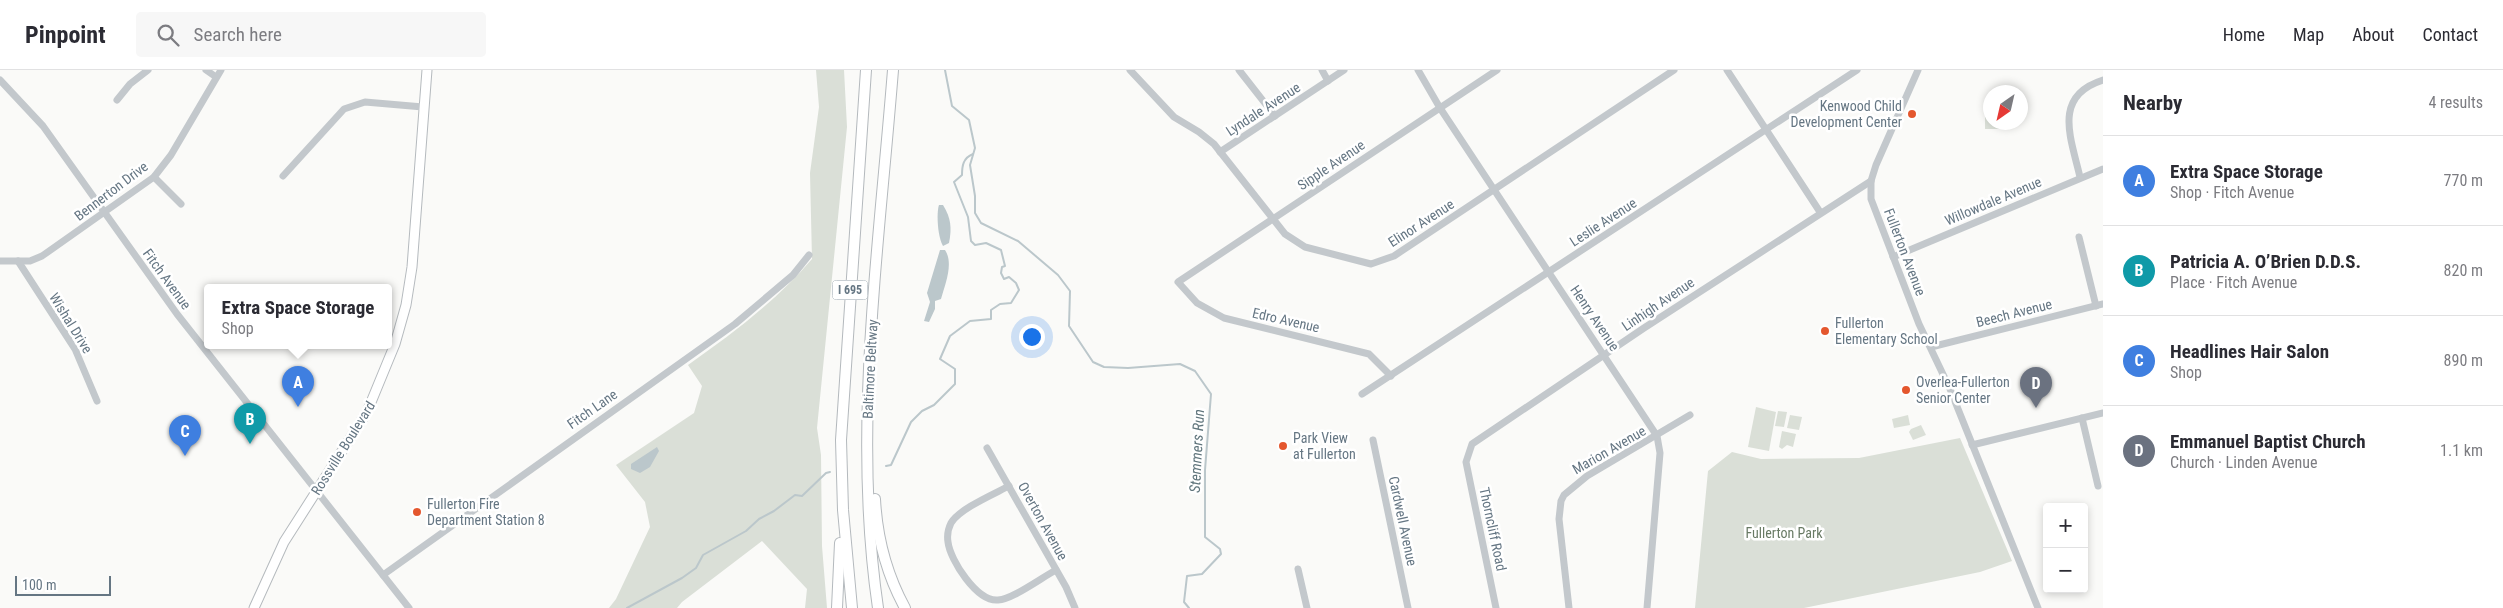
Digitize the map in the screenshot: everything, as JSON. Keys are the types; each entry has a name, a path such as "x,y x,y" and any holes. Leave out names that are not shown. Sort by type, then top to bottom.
{"highway":[{"name":"Baltimore Beltway","path":"852,608 843,510 843,393 866,70"},
{"name":"Baltimore Beltway","path":"878,608 871,551 867,473 868,396 893,70"},
{"path":"875,298 873,396 875,511 886,562 905,608"},
{"path":"837,608 843,510"}],"main road":[{"name":"Rossville Boulevard","path":"254,608 278,552 367,412 382,380 401,325 412,267 427,70"}],"street":[{"path":"117,100 130,84 148,70"},
{"path":"206,70 216,77"},
{"name":"Bennerton Drive","path":"0,261 18,261 42,256 154,177 171,155 221,70"},
{"name":"Elinor Avenue","path":"1130,70 1174,117 1205,136 1220,152 1285,234 1304,247 1371,264 1394,256 1674,70"},
{"path":"1238,70 1275,116"},
{"path":"1322,70 1328,81"},
{"name":"Lyndale Avenue","path":"1220,152 1344,70"},
{"name":"Henry Avenue","path":"1418,70 1440,108 1657,436 1660,453 1647,608"},
{"name":"Sipple Avenue","path":"1178,282 1497,70"},
{"path":"1727,70 1820,212"},
{"name":"Leslie Avenue","path":"1362,394 1857,70"},
{"name":"Fullerton Avenue","path":"1918,70 1871,181 1871,199 2038,608"},
{"name":"Fitch Avenue","path":"0,80 34,115 177,314 204,348"},
{"path":"2080,177 2070,127 2069,110 2080,90 2103,80"},
{"path":"283,176 344,109 365,102 423,107"},
{"name":"Willowdale Avenue","path":"1894,257 2080,177 2103,169"},
{"path":"154,177 181,204"},
{"name":"Linhigh Avenue","path":"1467,455 1477,439 1820,212 1871,181"},
{"path":"2079,237 2100,305"},
{"name":"Fitch Lane","path":"383,575 735,324 793,275 809,255"},
{"name":"Wishal Drive","path":"18,261 75,349 97,401"},
{"name":"Edro Avenue","path":"1178,282 1197,303 1224,318 1368,354 1391,376"},
{"name":"Beech Avenue","path":"1931,347 2100,305"},
{"name":"Fitch Avenue","path":"204,349 409,608"},
{"path":"1972,445 2103,413"},
{"name":"Marion Avenue","path":"1569,608 1559,519 1561,501 1571,488 1587,476 1690,415"},
{"path":"2082,418 2098,486"},
{"name":"Cardwell Avenue","path":"1373,440 1408,608"},
{"name":"Overton Avenue","path":"987,448 1066,587 1075,608"},
{"name":"Thorncliff Road","path":"1467,455 1466,462 1496,608"},
{"path":"1009,486 954,518 949,529 949,548 970,584 988,600 1006,598 1056,570"},
{"path":"1298,569 1307,608"}],"green space":[{"path":"816,70 844,70 847,127 817,428 821,455 822,546 827,608 805,608 807,589 762,541 682,602 677,608 609,608 616,599 650,527 645,502 616,465 694,413 702,386 688,365 769,303 812,259 810,173 819,107"},
{"path":"1756,407 1776,412 1769,451 1748,447"},
{"path":"1778,411 1787,412 1784,427 1775,426"},
{"path":"1790,415 1802,417 1799,430 1787,428"},
{"path":"1908,415 1910,425 1894,428 1892,419"},
{"path":"1921,425 1926,435 1913,440 1909,432 1911,429"},
{"path":"1782,431 1796,434 1793,447 1787,445 1782,449 1779,447"},
{"name":"Fullerton Park","path":"1960,438 2012,561 1980,572 1804,608 1695,608 1708,471 1732,452 1761,459 1859,458"}],"shaded area":[{"path":"939,205 943,205 950,223 949,243 943,246 938,226"},
{"path":"940,250 945,250 948,255 949,268 941,299 935,301 935,309 929,322 924,321 930,302 927,293"},
{"path":"657,447 659,451 650,467 640,473 631,469 631,464"}],"waterway":[{"name":"Stemmers Run","path":"945,70 952,106 969,120 975,148 970,165 975,196 975,213 981,223 1018,241 1058,275 1070,291 1069,326 1093,362 1104,367 1128,368 1180,364 1195,371 1211,394 1205,470 1205,537 1220,549 1221,554 1202,574 1187,576 1184,602 1189,608"},
{"path":"886,466 891,465 911,422 922,411 934,405 955,384 955,369 940,359 950,336 970,321 991,319 991,310 1000,304 1011,303 1019,290 1016,283 1009,277 1004,279 1001,273 1002,267 1005,266 1001,250 986,243 975,245 971,241 968,217 954,182 962,175 965,160 973,154"},
{"path":"627,608 682,578 696,568 703,555 746,531 759,519 774,511 795,495 802,496 826,473 830,472"}],"place":[{"name":"Kenwood Child Development Center","path":"1912,114"},
{"name":"Fullerton Elementary School","path":"1825,331"},
{"name":"Overlea-Fullerton Senior Center","path":"1906,390"},
{"name":"Extra Space Storage","path":"298,407"},
{"name":"Emmanuel Baptist Church","path":"2036,408"},
{"name":"Patricia A. O’Brien D.D.S.","path":"250,444"},
{"name":"Park View at Fullerton","path":"1283,446"},
{"name":"Headlines Hair Salon","path":"185,456"},
{"name":"Fullerton Fire Department Station 8","path":"417,512"}]}
